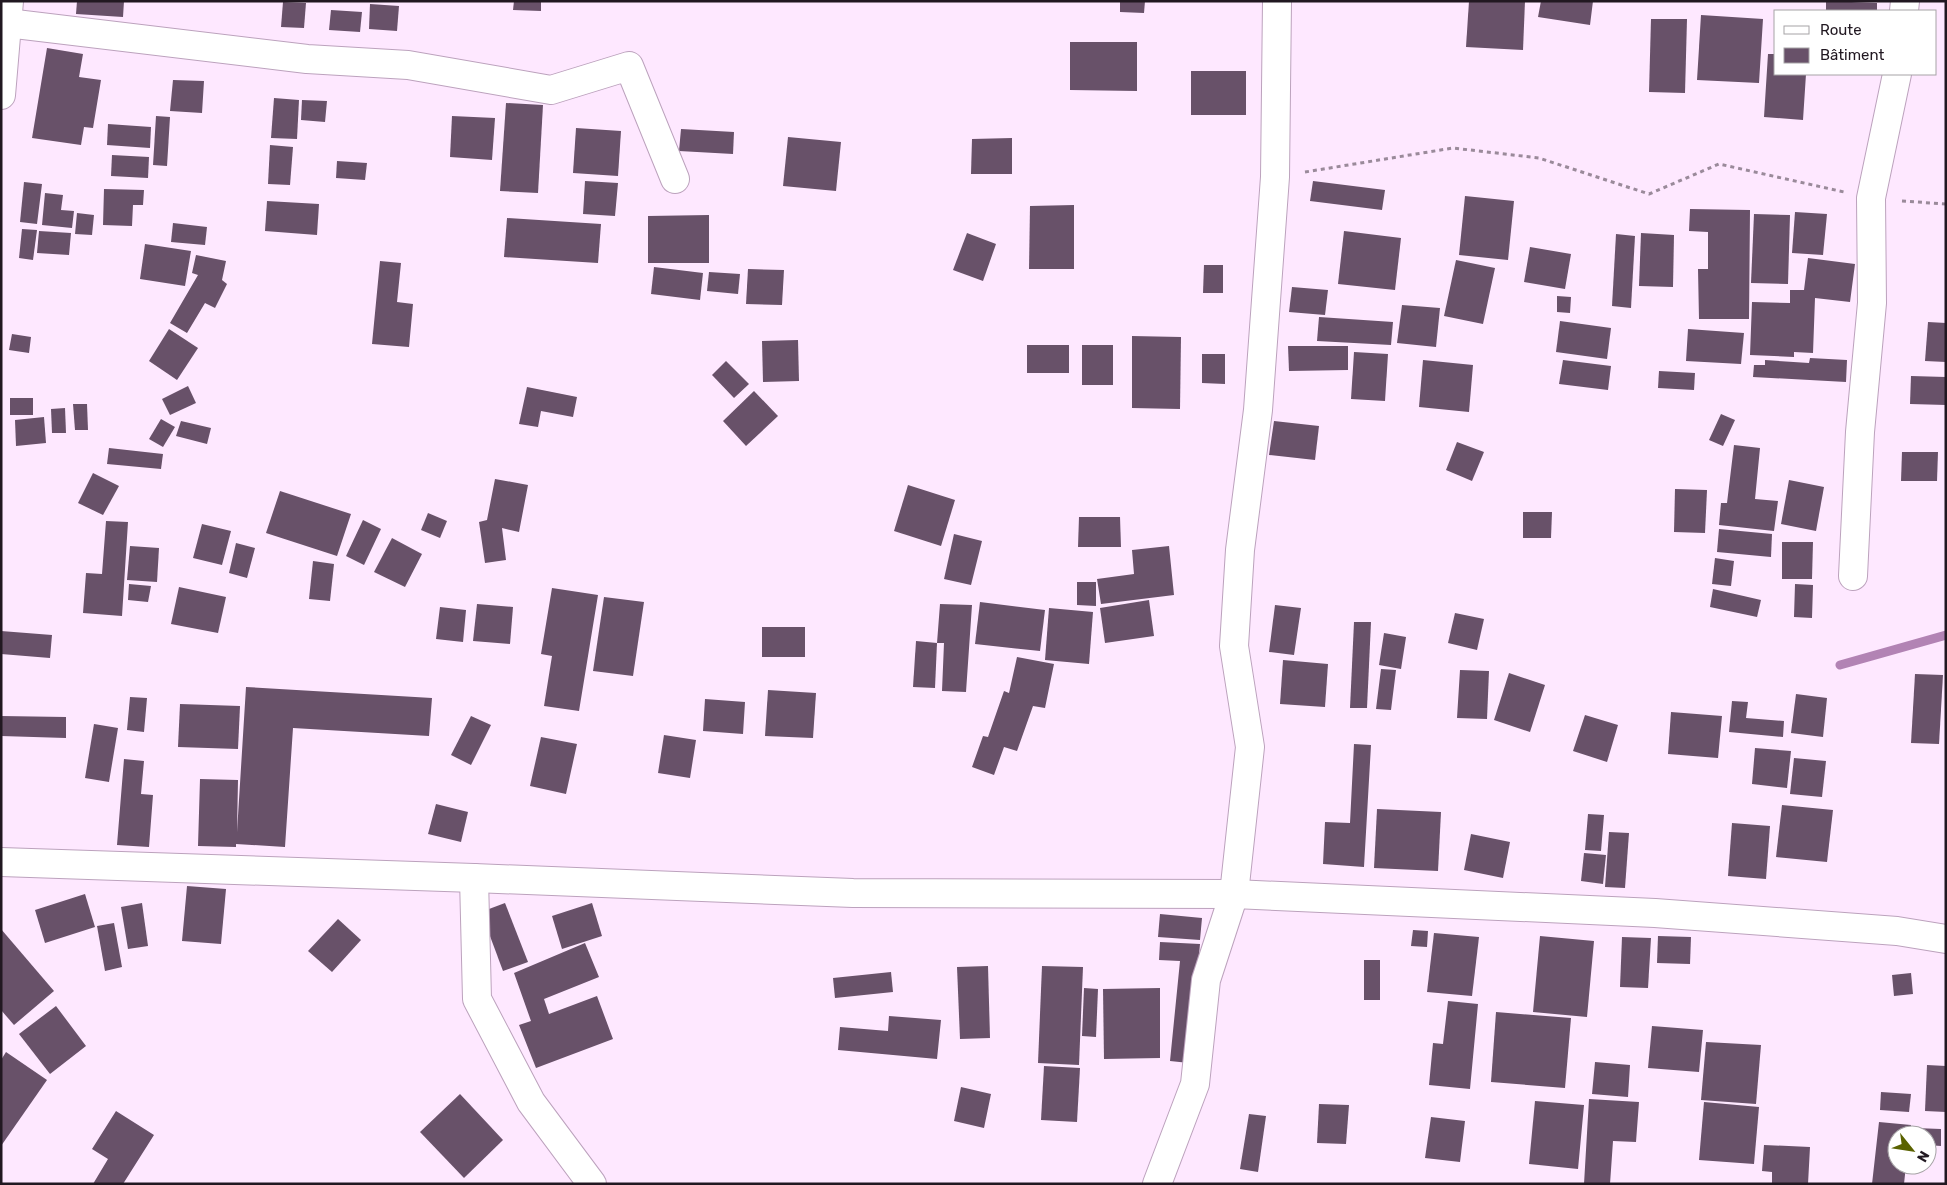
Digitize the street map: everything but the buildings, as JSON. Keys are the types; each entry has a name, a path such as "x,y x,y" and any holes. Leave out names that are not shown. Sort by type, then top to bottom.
{"street":[{"path":"1157,1184 1195,1084 1206,980 1234,894 1250,747 1234,646 1240,550 1258,410 1274,177 1277,1"},
{"path":"1,95 5,16 307,59 408,65 551,90 629,66 675,179"},
{"path":"1853,576 1860,432 1872,303 1871,198 1897,75"},
{"path":"1,862 474,878 853,894 1234,894 1655,913 1897,931 1946,939"},
{"path":"474,878 478,999 532,1102 592,1184"}],"path":[{"path":"1274,177 1453,148 1539,158 1648,194 1719,164 1871,198 1946,204"}],"waterway":[{"path":"1840,665 1946,635"}]}
